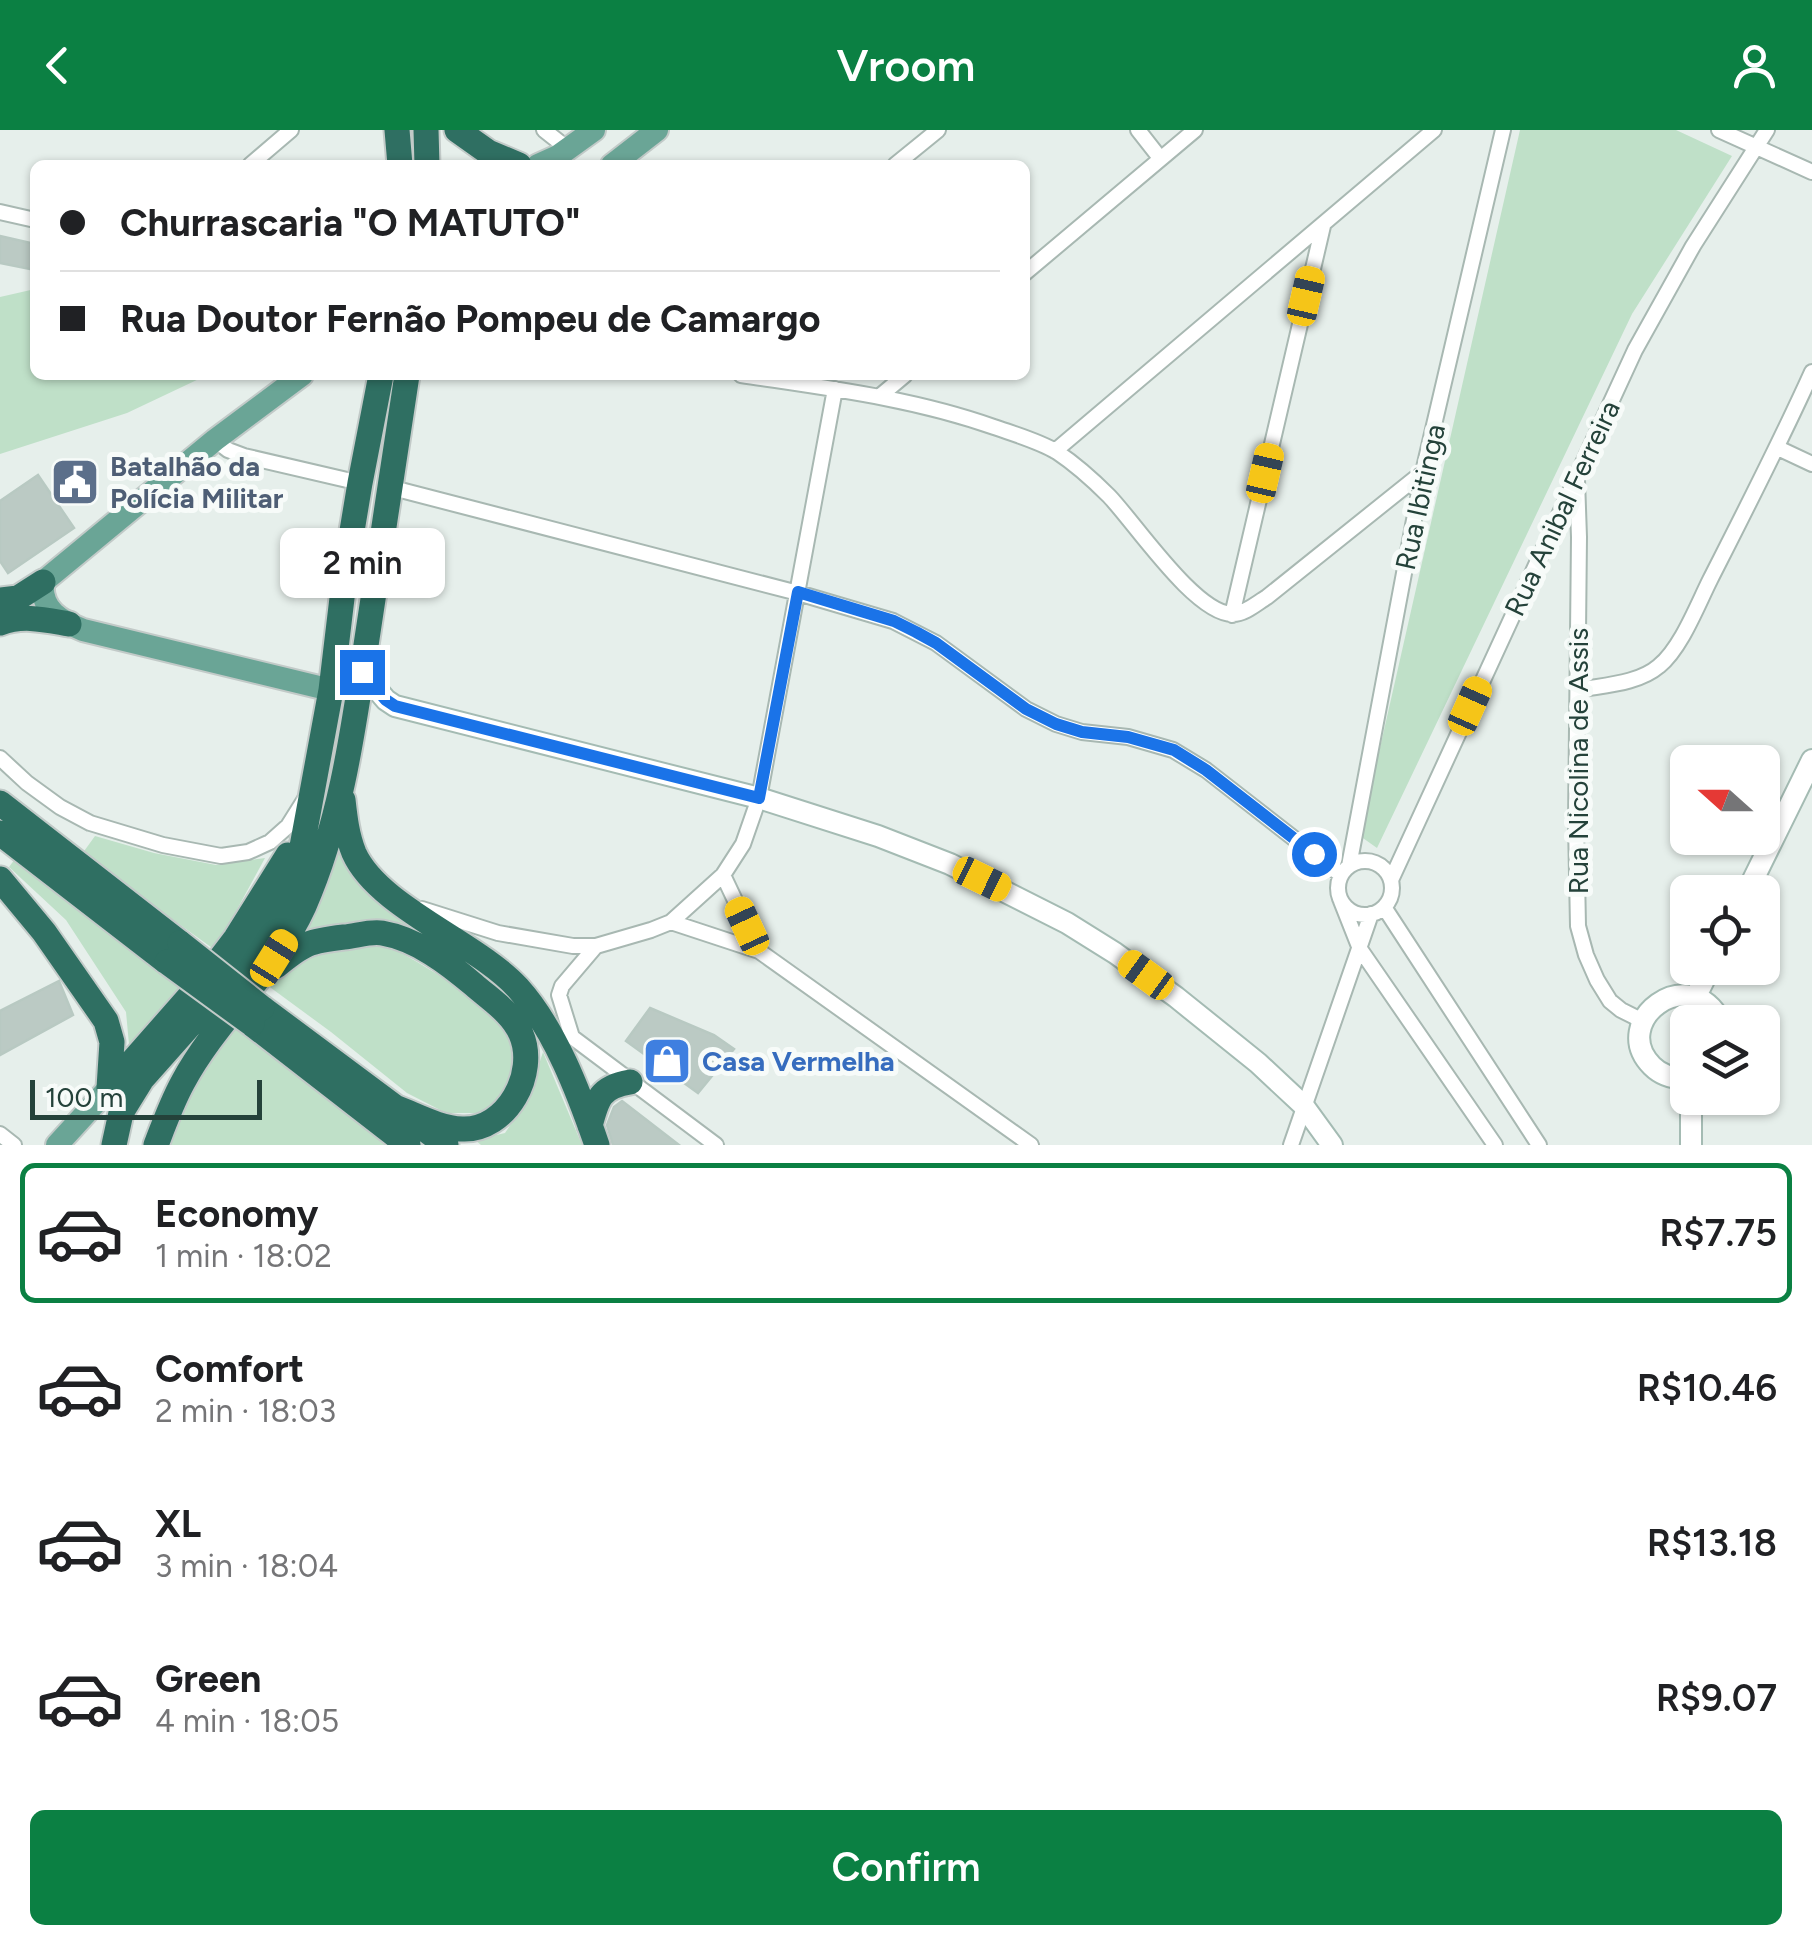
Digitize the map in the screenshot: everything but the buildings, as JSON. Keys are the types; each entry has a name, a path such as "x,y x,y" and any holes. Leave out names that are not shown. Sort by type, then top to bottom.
{"highway":[{"path":"397,130 400,160"},
{"path":"426,130 428,160"},
{"path":"457,130 507,160"},
{"path":"114,1145 121,1113 142,1079 245,963 266,931 301,852 380,380"},
{"path":"156,1145 183,1082 274,958 303,908 330,836 362,672 406,380"},
{"path":"0,600 18,598 43,582"},
{"path":"0,624 16,618 70,624"},
{"path":"342,784 346,825 354,853 366,872 401,904 495,966 517,987 539,1014 558,1050 593,1135"},
{"path":"0,785 56,834 69,857"},
{"path":"0,803 69,857 174,952"},
{"path":"110,1088 236,938 308,820"},
{"path":"0,833 174,952 257,1016 408,1145"},
{"path":"0,879 44,932 106,1021 112,1042 110,1088"},
{"path":"256,981 310,941 379,932 414,942 461,974 514,1022 525,1046 524,1076 500,1116 477,1128 464,1129 441,1125 397,1108"},
{"path":"257,1016 446,1145"},
{"path":"593,1135 596,1102 614,1084 630,1082"}],"main road":[{"path":"555,159 596,130 616,160"},
{"path":"620,160 657,130"},
{"path":"295,380 215,440 43,582 42,592 56,616 83,630 331,690"},
{"path":"56,1145 110,1088"}],"street":[{"path":"256,160 291,130"},
{"path":"544,130 555,159"},
{"path":"901,160 938,130"},
{"path":"1138,130 1160,158"},
{"path":"1030,269 1196,130"},
{"path":"1055,451 1434,130"},
{"name":"Rua Ibitinga","path":"1345,870 1423,472 1502,130"},
{"path":"1719,130 1812,172"},
{"path":"1756,148 1767,130"},
{"name":"Rua Anibal Ferreira","path":"1291,1145 1360,949 1378,911 1391,895 1391,880 1577,474 1663,297 1756,148"},
{"path":"0,212 30,219"},
{"path":"1232,615 1323,225"},
{"path":"1578,690 1644,676 1670,654 1778,448 1812,372"},
{"path":"772,380 880,396 972,419 1055,451 1108,495 1192,593 1232,615 1267,597 1423,472"},
{"path":"880,396 899,380"},
{"path":"401,904 498,933 552,944 596,946 672,922 723,875 743,844 759,798 835,390"},
{"path":"215,440 244,456 360,482"},
{"path":"1778,448 1812,464"},
{"name":"Rua Nicolina de Assis","path":"1577,474 1578,926 1586,955 1610,1001 1643,1021"},
{"path":"390,486 798,592 894,621 936,643 1026,709 1056,724 1174,750 1345,870"},
{"path":"1550,533 1580,537"},
{"path":"362,672 395,706 759,798 950,864 1068,923 1115,953 1214,1026 1303,1105 1332,1145"},
{"path":"0,758 27,783 90,824 162,845 221,856 248,852 270,842 288,826 313,785"},
{"path":"1755,875 1812,760"},
{"path":"1391,880 1374,862 1365,861 1345,870 1338,883 1341,901 1360,949 1495,1145"},
{"path":"723,875 760,951"},
{"path":"1341,901 1354,913 1378,911 1539,1145"},
{"path":"672,922 760,951 1031,1145"},
{"path":"596,946 562,986 559,996 572,1037 716,1145"},
{"path":"1695,998 1702,985"},
{"path":"1670,1077 1656,1070 1641,1048 1643,1021 1661,1000 1674,996 1688,995 1707,1005"},
{"path":"1691,1115 1692,1145"},
{"path":"0,1134 14,1145"}],"green space":[{"path":"1520,130 1676,130 1732,156 1632,314 1377,848 1360,836"},
{"path":"30,290 30,380 197,380 127,413 0,454 0,297"},
{"path":"95,836 216,865 265,858 215,950 82,854"},
{"path":"341,841 367,889 384,908 408,924 349,924 299,934"},
{"path":"15,859 180,988 130,1055 126,1012 66,920 9,867"},
{"path":"380,942 472,998 490,1012 511,1038 514,1057 508,1086 483,1113 446,1113 407,1093 267,985 314,948"},
{"path":"235,1027 387,1145 165,1145 187,1093"},
{"path":"543,1052 582,1145 481,1145 475,1140 505,1133 528,1098"}],"place":[{"name":"Batalhão da Polícia Militar","path":"75,482"},
{"name":"Casa Vermelha","path":"667,1061"}],"route":[{"path":"362,672 395,706 759,798 798,592 894,621 916,632 1026,709 1056,724 1082,732 1152,742 1174,750 1206,770 1314,854"}]}
